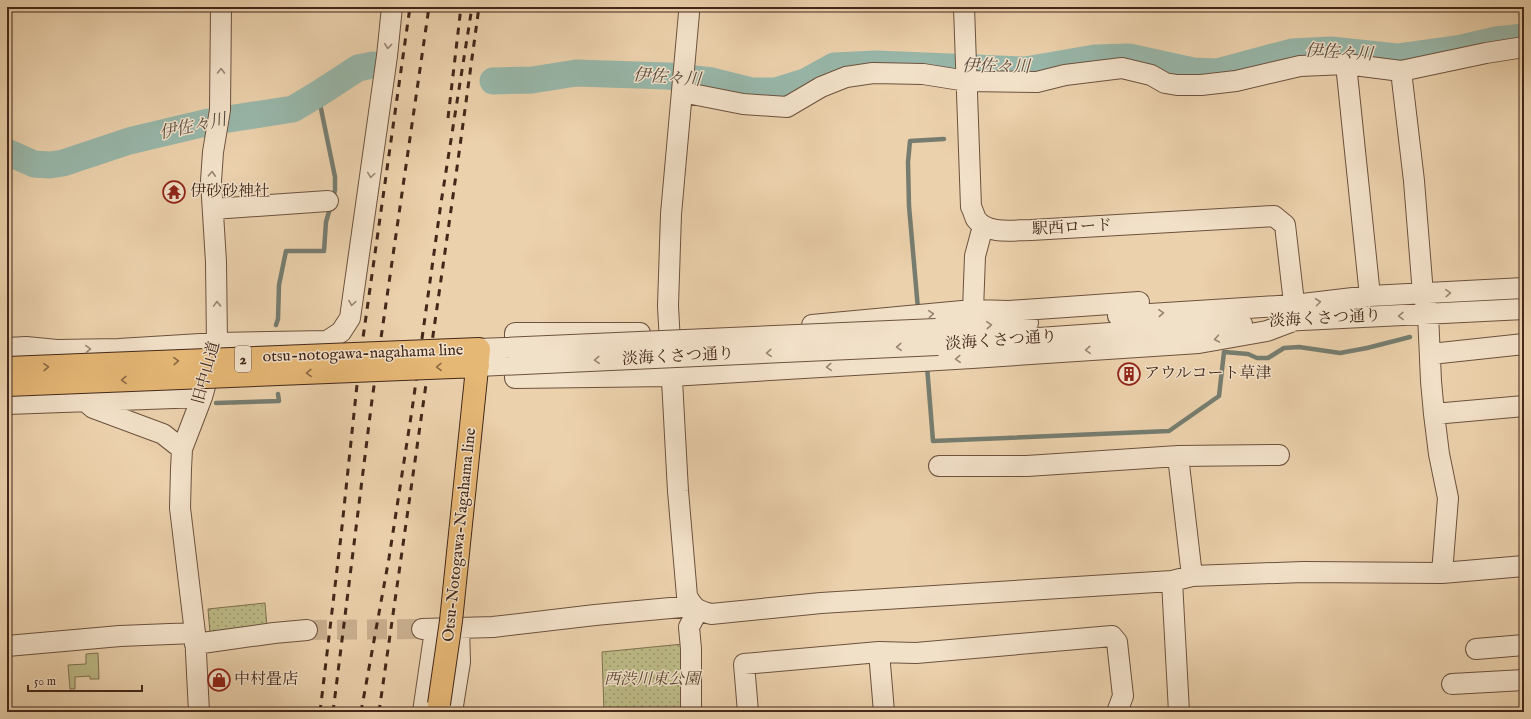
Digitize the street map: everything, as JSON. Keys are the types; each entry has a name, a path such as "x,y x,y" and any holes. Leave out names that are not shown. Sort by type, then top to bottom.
{"main road":[{"name":"otsu-notogawa-nagahama line","path":"7,368 479,357"},
{"name":"Otsu-Notogawa-Nagahama line","path":"7,385 479,357 451,621 438,709"}],"street":[{"name":"旧中山道","path":"195,712 195,638 180,508 182,449 202,396 217,343 214,209 211,181 213,152 220,110 221,7"},
{"path":"7,348 26,347 57,350 119,349 217,343 327,341 341,332 350,318 387,56 392,7"},
{"path":"689,7 671,214 668,284 670,376 679,510 687,596 695,608"},
{"path":"964,7 972,207 976,219 983,226 974,256 973,310"},
{"path":"683,83 743,104 787,107 827,84 846,77 873,73 923,74 1036,82 1065,75 1122,68 1151,75 1165,83 1177,85 1201,85 1236,81 1300,66 1346,64 1401,71 1486,53 1524,47"},
{"path":"1346,64 1370,296"},
{"path":"1401,71 1414,181 1423,294 1428,314 1434,414 1439,454 1448,498 1442,573"},
{"path":"214,209 328,201"},
{"name":"駅西ロード","path":"983,226 1003,230 1030,230 1274,216 1285,225 1295,312"},
{"name":"淡海くさつ通り","path":"1295,312 1370,296 1524,288"},
{"path":"1139,302 1009,311 973,310 826,324 669,333 515,333 515,378 670,376 1200,343 1267,331 1295,312"},
{"name":"淡海くさつ通り","path":"479,357 937,337 1153,313 1295,312 1428,314 1524,309"},
{"path":"1430,354 1524,344"},
{"path":"7,404 202,396"},
{"path":"85,401 93,408 163,434 182,449"},
{"path":"1434,414 1524,406"},
{"path":"939,466 1027,466 1178,456 1279,455"},
{"path":"1178,456 1192,576"},
{"path":"438,709 428,629 493,627 595,615 695,608 711,614 821,603 1172,581 1192,576 1303,572 1442,573 1524,566"},
{"path":"1172,581 1180,712"},
{"path":"691,712 691,649 689,627 695,608"},
{"path":"438,709 460,662 459,628"},
{"path":"7,646 120,636 195,638 307,630"},
{"path":"748,712 744,664 879,652 916,653 1112,636 1117,642 1123,696 1117,712"},
{"path":"1476,649 1524,645"},
{"path":"879,652 884,712"},
{"path":"1452,684 1524,680"}],"green space":[{"path":"265,603 267,627 210,633 208,609"},
{"name":"西渋川東公園","path":"683,644 683,712 604,712 602,652"},
{"path":"98,653 99,679 90,679 90,676 75,677 75,689 70,689 68,665 86,664 86,654"}],"waterway":[{"name":"伊佐々川","path":"493,81 532,80 576,73 668,76 712,81 752,91 776,91 805,82 834,66 876,64 1025,70 1095,58 1129,57 1193,71 1217,72 1292,52 1331,50 1397,57 1462,48 1496,40 1524,37"},
{"name":"伊佐々川","path":"7,152 34,164 50,165 63,163 129,141 209,122 293,109 358,68 373,65"},
{"path":"276,325 278,319 279,285 286,251 324,251 326,222 335,190 335,177 318,94"},
{"path":"918,309 909,206 908,162 910,141 944,139"},
{"path":"927,366 933,441 1169,431 1219,396 1224,352 1248,354 1257,358 1268,358 1284,348 1299,347 1340,353 1410,337"},
{"path":"216,403 279,401 278,394"}],"tunnel":[{"path":"307,630 422,629"}],"railway":[{"path":"320,712 359,366 410,7"},
{"path":"333,712 372,400 429,7"},
{"path":"448,118 461,7"},
{"path":"361,712 389,558 412,410 441,203 472,7"},
{"path":"379,712 479,7"}],"place":[{"name":"伊砂砂神社","path":"174,192"},
{"name":"アウルコート草津","path":"1129,374"},
{"name":"中村畳店","path":"219,680"}]}
